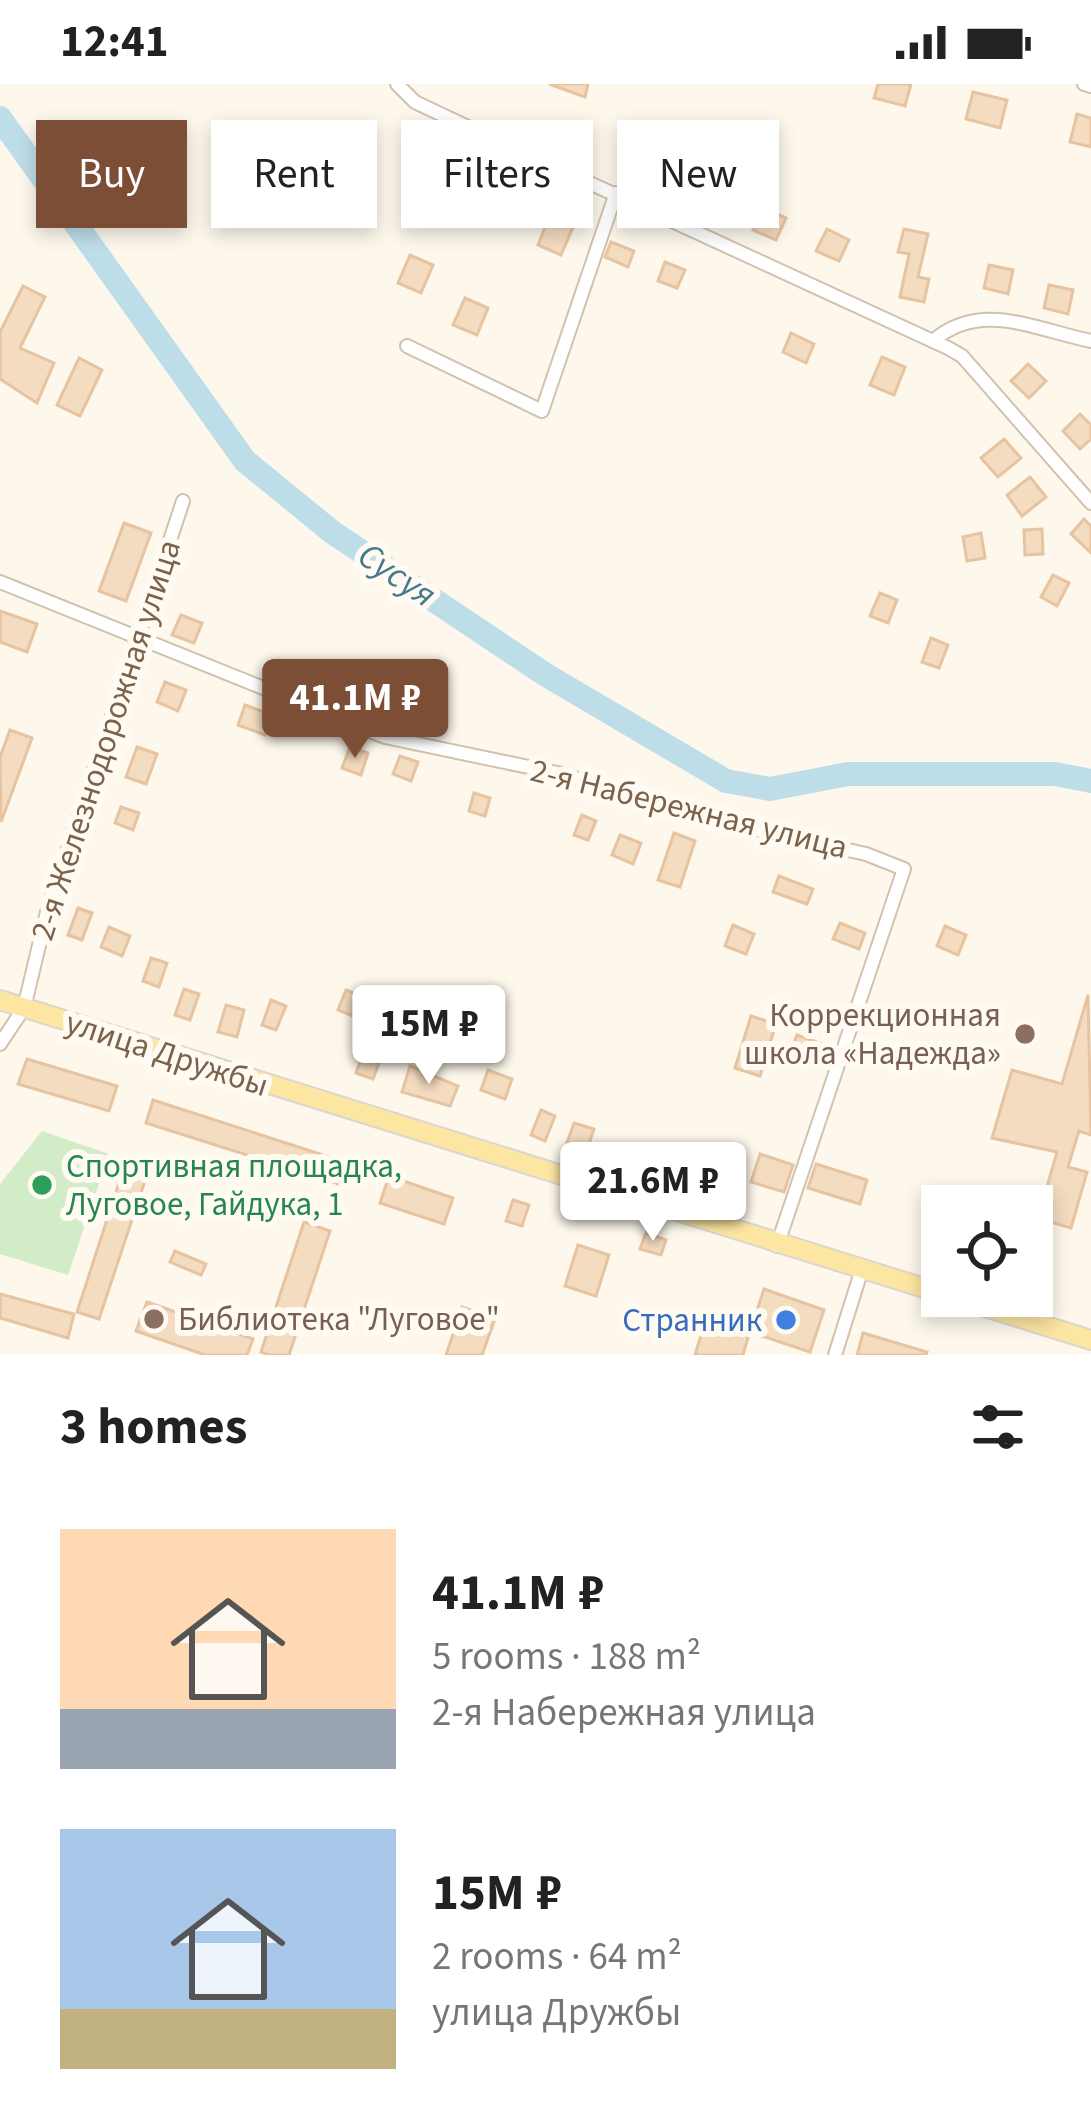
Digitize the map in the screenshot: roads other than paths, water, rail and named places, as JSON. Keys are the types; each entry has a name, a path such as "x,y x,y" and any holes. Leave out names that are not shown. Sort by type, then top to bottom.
{"main road":[{"name":"улица Дружбы","path":"0,1000 777,1246 1091,1340"}],"street":[{"path":"398,87 457,122 962,356 1091,503"},
{"path":"407,346 542,411 616,193"},
{"path":"933,341 954,323 974,317 1091,341"},
{"name":"2-я Железнодорожная улица","path":"0,1044 24,1008 47,911 183,501"},
{"name":"2-я Набережная улица","path":"0,582 385,737 562,774 695,816 866,854 904,869 777,1246"},
{"path":"836,1355 861,1272"}],"waterway":[{"name":"Сусуя","path":"0,118 245,461 332,532 546,675 726,781 770,789 848,774 1055,774 1091,781"}],"place":[{"name":"Коррекционная школа «Надежда»","path":"1025,1034"},
{"name":"Спортивная площадка, Луговое, Гайдука, 1","path":"42,1185"},
{"name":"Библиотека \"Луговое\"","path":"154,1319"},
{"name":"Странник","path":"786,1320"}]}
